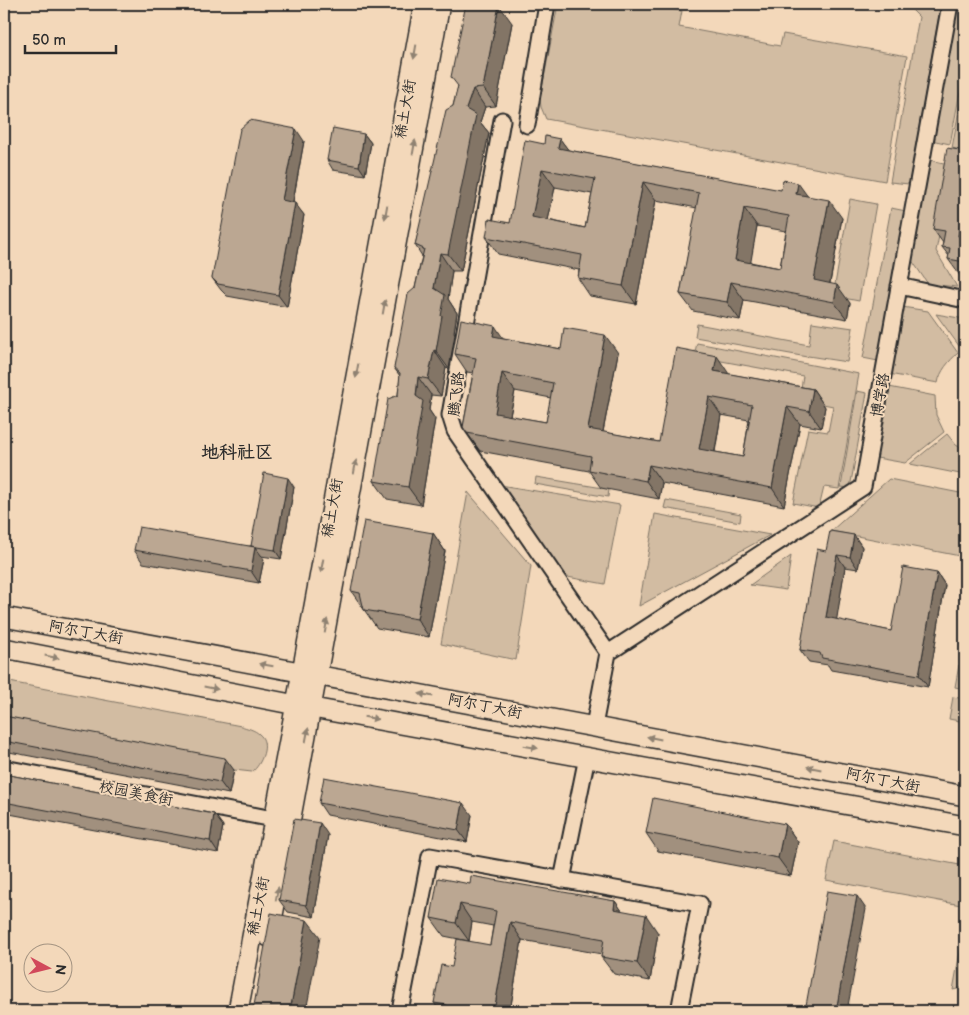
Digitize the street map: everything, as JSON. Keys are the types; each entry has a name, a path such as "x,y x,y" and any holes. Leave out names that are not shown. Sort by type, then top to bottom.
{"main road":[{"name":"稀土大街","path":"255,1011 304,706 424,4"},
{"name":"稀土大街","path":"310,673 440,4"},
{"name":"阿尔丁大街","path":"4,617 965,796"},
{"name":"阿尔丁大街","path":"4,648 304,706 965,826"},
{"name":"稀土大街","path":"238,1011 304,706"}],"street":[{"path":"527,125 547,4"},
{"name":"博学路","path":"608,653 863,487 950,4"},
{"name":"腾飞路","path":"502,120 450,415 455,431 608,653"},
{"path":"899,286 965,300"},
{"path":"594,726 608,653"},
{"path":"562,880 587,757"},
{"name":"校园美食街","path":"4,768 268,818"},
{"path":"400,1011 430,856 700,904 679,1011"}],"shaded area":[{"path":"558,4 640,4 682,11 679,27 780,46 783,34 907,56 885,181 546,119 540,99"},
{"path":"906,4 941,4 909,184 890,182 919,17"},
{"path":"956,4 965,4 965,66 950,144 931,140"},
{"path":"965,77 965,151 952,148"},
{"path":"930,160 953,165 936,251 957,287 928,284 911,259"},
{"path":"850,199 876,204 859,301 833,296"},
{"path":"891,208 906,211 878,361 863,358"},
{"path":"902,307 928,311 958,353 945,367 938,383 889,374"},
{"path":"936,314 965,319 965,348 962,350"},
{"path":"812,322 853,328 847,362 807,357 695,337 697,324 809,345"},
{"path":"697,343 859,374 839,489 824,487 819,508 793,503 808,429 828,432 833,406 799,399 803,376 694,356"},
{"path":"884,386 935,396 936,415 944,432 905,463 871,457"},
{"path":"857,391 867,393 850,488 841,487"},
{"path":"947,434 956,445 965,450 965,475 910,464"},
{"path":"536,477 609,489 608,497 535,484"},
{"path":"889,479 965,494 965,527 960,556 831,531"},
{"path":"500,485 620,505 605,584 562,576"},
{"path":"468,492 531,566 516,660 441,644"},
{"path":"666,500 741,514 740,522 664,508"},
{"path":"655,514 770,535 639,606"},
{"path":"791,556 786,590 750,585"},
{"path":"959,665 965,666 965,689 955,687"},
{"path":"4,681 241,726 255,731 263,738 263,754 259,764 252,772 4,727"},
{"path":"953,697 965,699 965,722 949,719"},
{"path":"834,841 965,866 965,882 961,905 826,880"},
{"path":"962,941 965,942 965,987 953,990"}],"building":[{"path":"466,4 499,5 483,88 473,89 466,109 476,115 448,254 440,253 434,288 445,295 436,351 434,350 428,379 418,377 416,396 423,401 408,487 374,481 388,399 398,395 400,373 394,368 408,294 415,288 424,249 415,245 446,110 453,106 458,86 451,77"},
{"path":"250,120 296,129 282,200 295,203 278,295 218,284 212,278 240,129"},
{"path":"333,128 364,134 359,166 327,160"},
{"path":"545,136 560,139 558,148 781,190 783,180 798,183 796,194 829,200 814,280 837,285 834,302 731,282 727,302 680,294 699,193 643,182 623,286 578,278 582,255 486,237 489,219 510,223 525,140 544,144","holes":["542,169 595,179 585,228 532,217","744,208 789,216 780,268 735,260"]},
{"path":"947,148 965,151 965,195 958,236 965,238 965,262 948,259 950,248 942,247 945,231 933,229"},
{"path":"461,319 495,326 493,336 561,349 564,328 605,335 588,429 659,442 676,348 717,356 714,371 813,389 809,411 787,407 772,488 649,465 646,481 589,470 591,456 467,433 463,427 476,358 455,354","holes":["502,373 553,383 546,422 495,413","709,397 752,405 743,457 699,449"]},
{"path":"264,473 288,478 275,550 251,546"},
{"path":"364,521 433,533 417,619 364,610 360,593 351,591"},
{"path":"139,527 255,547 251,571 134,550"},
{"path":"830,531 854,535 850,557 837,555 826,617 891,631 903,567 937,573 919,675 822,658 820,653 800,650 817,549 826,551"},
{"path":"4,716 225,758 220,782 4,741"},
{"path":"4,774 214,814 210,841 4,802"},
{"path":"324,777 463,803 458,830 319,803"},
{"path":"653,798 785,824 778,858 646,833"},
{"path":"294,819 320,823 306,905 279,900"},
{"path":"471,876 615,901 614,909 646,915 637,963 601,957 604,939 510,922 494,1011 446,1011 447,1005 434,1003 441,965 452,967 457,939 490,945 496,911 460,904 456,923 431,918 438,878 470,884"},
{"path":"827,891 857,896 836,1011 805,1011"},
{"path":"271,913 307,920 290,1011 253,1011"}],"district":[{"name":"地科社区","path":"237,452"}]}
